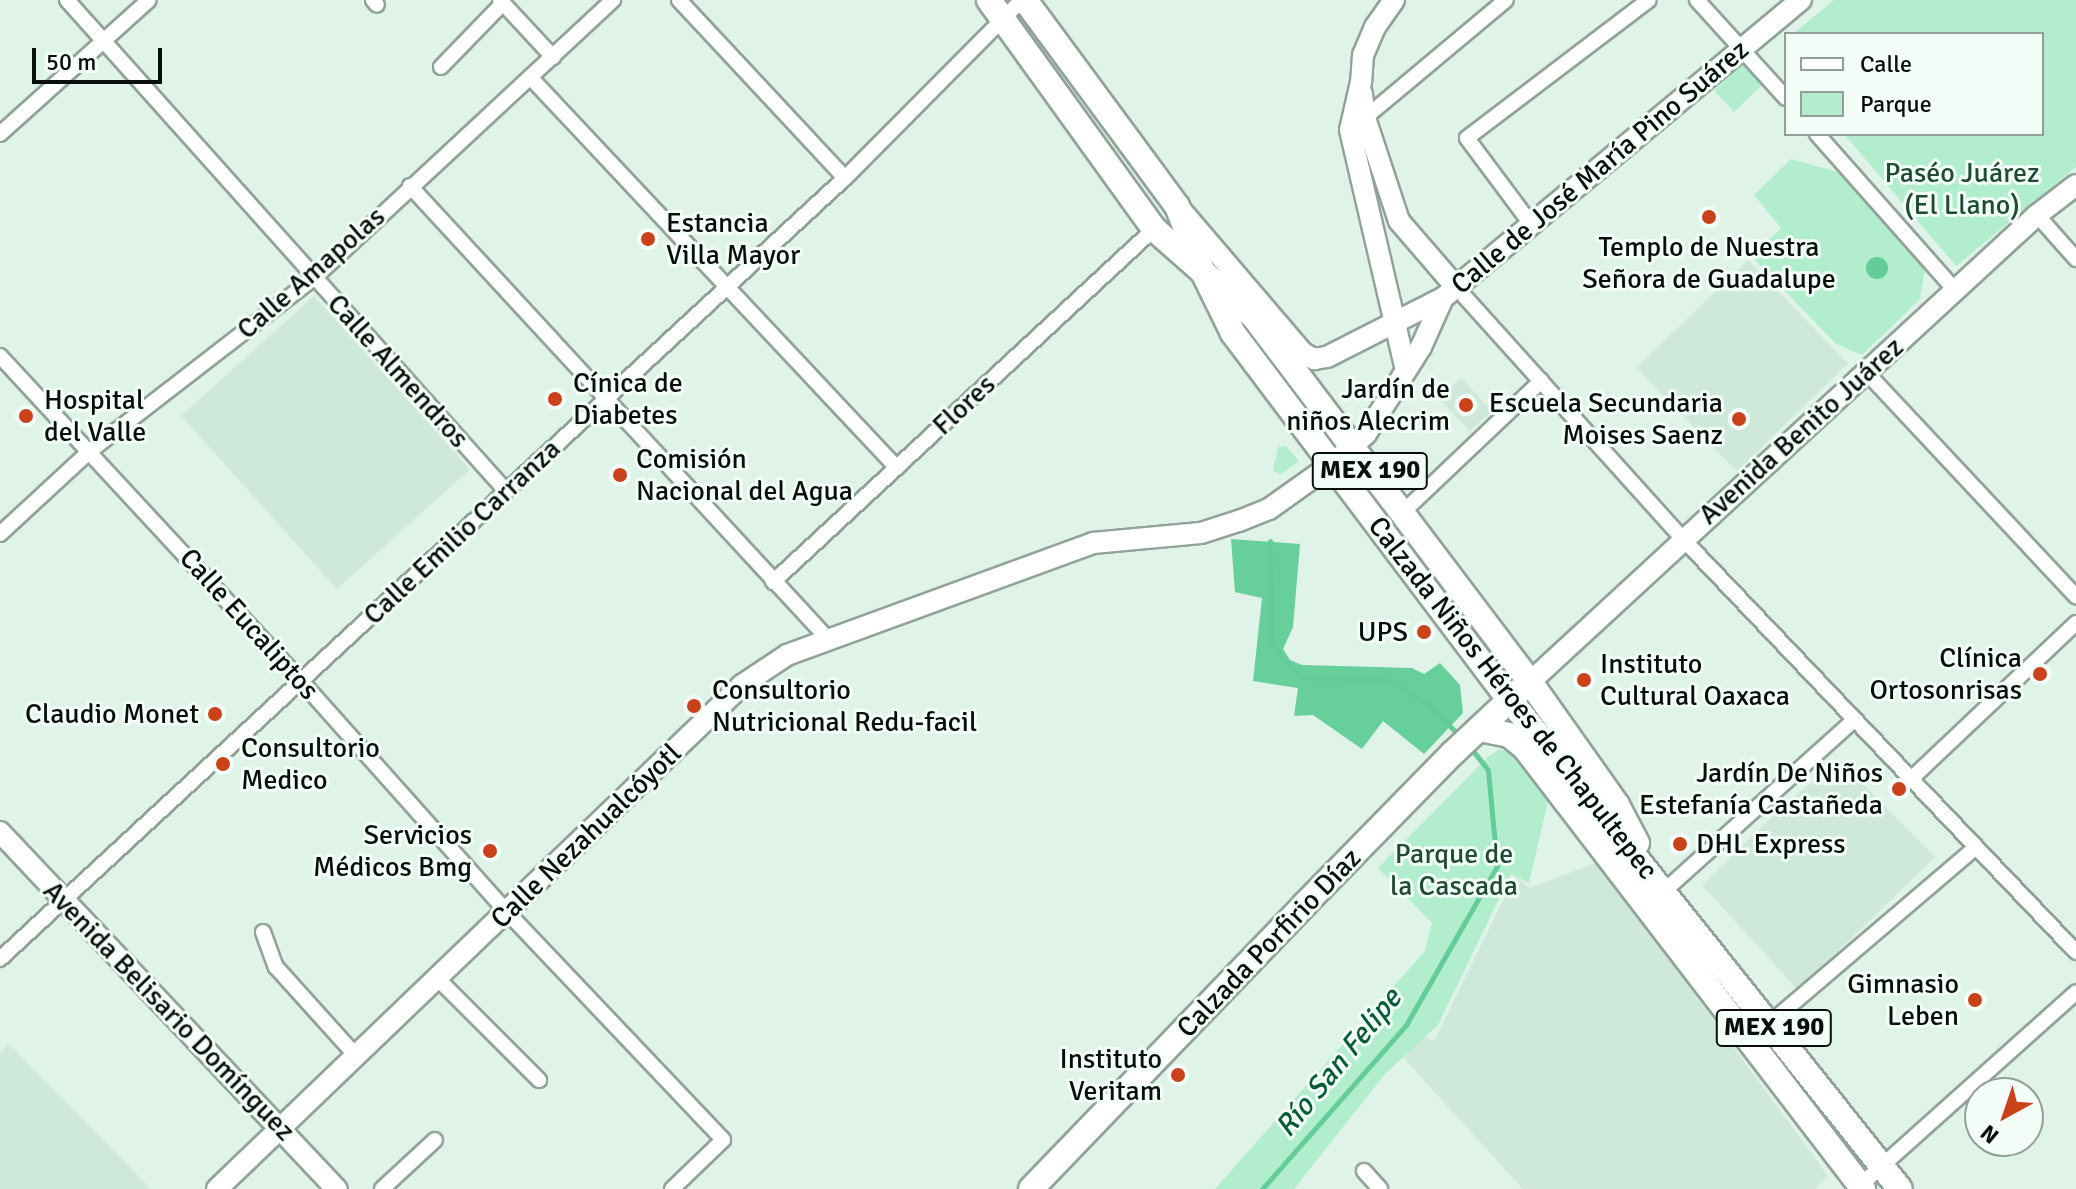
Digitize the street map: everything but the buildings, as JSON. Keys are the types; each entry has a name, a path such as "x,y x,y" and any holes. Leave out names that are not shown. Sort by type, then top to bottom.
{"main road":[{"name":"Calzada Niños Héroes de Chapultepec","path":"1024,0 1177,206 1201,268 1233,333 1510,700 1900,1189"},
{"path":"1394,0 1375,27 1363,55 1358,124 1406,371"},
{"name":"Calle de José María Pino Suárez","path":"1332,464 1366,434 1450,292 1801,0"},
{"name":"Calzada Niños Héroes de Chapultepec","path":"996,10 1154,229 1254,317 1530,682 1617,805 1663,892 1668,934"},
{"path":"1177,206 1216,247 1303,353 1314,359 1327,357 1450,292 1399,221 1358,124"},
{"name":"Avenida Benito Juárez","path":"1530,682 2037,215 2076,185"},
{"name":"Calle Nezahualcóyotl","path":"217,1189 742,685 787,655 1093,543 1201,533 1239,521 1269,509 1332,464"},
{"name":"Calzada Porfirio Díaz","path":"1031,1189 1453,753 1530,682"},
{"path":"1479,729 1509,735 1525,748 1668,934"},
{"name":"Avenida Belisario Domínguez","path":"0,832 337,1189"},
{"name":"MEX 190","path":"1668,934 1860,1188"}],"street":[{"name":"Calle Almendros","path":"67,0 506,491"},
{"path":"0,134 149,0"},
{"name":"Calle Amapolas","path":"0,534 90,451 315,277 613,0"},
{"path":"679,0 845,178"},
{"name":"Calle Emilio Carranza","path":"0,959 845,178 996,10 1024,0"},
{"path":"1358,124 1506,0"},
{"path":"1531,224 1467,138 1649,0"},
{"path":"1697,0 1784,96"},
{"path":"441,67 501,2 553,57"},
{"path":"530,77 897,468"},
{"path":"1819,136 1955,290"},
{"path":"410,186 829,640"},
{"path":"2037,215 2076,259"},
{"name":"Flores","path":"773,582 1154,229"},
{"path":"1450,292 1541,381 1683,539 2076,952"},
{"name":"Calle Eucaliptos","path":"0,356 301,681 507,912 723,1140 672,1189"},
{"path":"1867,373 2076,596"},
{"path":"1402,513 1541,381"},
{"path":"1911,779 2076,623"},
{"path":"1663,892 1854,720"},
{"path":"1770,1023 1976,847"},
{"path":"263,932 276,967 357,1057"},
{"path":"438,979 539,1080"},
{"path":"1860,1188 2076,992"},
{"path":"382,1189 435,1140"},
{"path":"1364,1171 1380,1189"}],"shaded area":[{"path":"1877,257 1885,260 1888,268 1885,276 1877,279 1869,276 1866,268 1869,260"},
{"name":"Escuela Secundaria Moises Saenz","path":"1748,260 1848,364 1737,471 1637,368"},
{"path":"314,296 470,469 337,589 181,416"},
{"name":"Jardín de niños Alecrim","path":"1461,378 1492,411 1470,431 1439,398"},
{"path":"1231,539 1300,544 1293,627 1283,649 1290,660 1302,665 1412,668 1424,674 1440,663 1460,685 1463,713 1424,754 1383,721 1362,749 1313,715 1294,716 1298,688 1253,681 1262,598 1235,592"},
{"path":"1839,760 1935,857 1798,990 1702,885 1782,807"},
{"path":"1598,862 1828,1176 1815,1189 1523,1189 1401,1055 1419,1035 1434,1041 1515,876 1530,888"},
{"path":"9,1044 148,1189 0,1189 0,1053"}],"green space":[{"name":"Paséo Juárez (El Llano)","path":"1834,0 2076,0 2076,167 1956,266 1846,136 2044,136 2044,32 1795,32"},
{"path":"1743,63 1763,84 1734,112 1714,91"},
{"path":"1791,159 1838,172 1925,269 1920,299 1862,355 1836,344 1752,257 1781,228 1754,195"},
{"path":"1286,446 1299,461 1280,475 1273,470 1278,447"},
{"name":"Parque de la Cascada","path":"1500,749 1515,757 1548,801 1529,883 1511,874 1438,1025 1385,1074 1294,1189 1215,1189 1425,951 1432,923 1378,868 1488,757"}],"waterway":[{"name":"Río San Felipe","path":"1270,541 1271,644 1301,678 1386,679 1424,701 1461,737"},
{"name":"Río San Felipe","path":"1262,1189 1406,1025 1497,866 1488,770 1470,747"}],"place":[{"name":"Templo de Nuestra Señora de Guadalupe","path":"1709,217"},
{"name":"Estancia Villa Mayor","path":"648,239"},
{"name":"Cínica de Diabetes","path":"555,399"},
{"name":"Jardín de niños Alecrim","path":"1466,405"},
{"name":"Hospital del Valle","path":"26,416"},
{"name":"Escuela Secundaria Moises Saenz","path":"1739,419"},
{"name":"Comisión Nacional del Agua","path":"620,475"},
{"name":"UPS","path":"1424,632"},
{"name":"Clínica Ortosonrisas","path":"2040,674"},
{"name":"Instituto Cultural Oaxaca","path":"1584,680"},
{"name":"Consultorio Nutricional Redu-facil","path":"694,706"},
{"name":"Claudio Monet","path":"215,714"},
{"name":"Consultorio Medico","path":"223,764"},
{"name":"Jardín De Niños Estefanía Castañeda","path":"1899,789"},
{"name":"DHL Express","path":"1680,844"},
{"name":"Servicios Médicos Bmg","path":"490,851"},
{"name":"Gimnasio Leben","path":"1975,1000"},
{"name":"Instituto Veritam","path":"1178,1075"}]}
